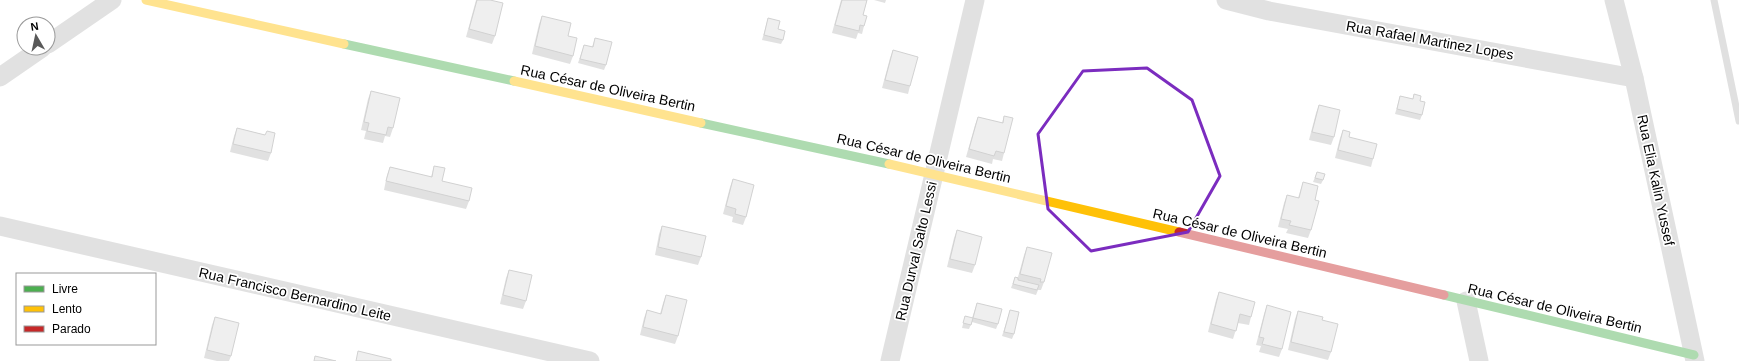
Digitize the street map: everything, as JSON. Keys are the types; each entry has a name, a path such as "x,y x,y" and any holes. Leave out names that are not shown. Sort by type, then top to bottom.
{"street":[{"path":"56,38 112,0"},
{"name":"Rua César de Oliveira Bertin","path":"146,0 934,174 1466,301 1694,358"},
{"name":"Rua Durval Salto Lessi","path":"890,361 975,0"},
{"name":"Rua Rafael Martinez Lopes","path":"1226,0 1269,11 1634,78"},
{"name":"Rua Elia Kalin Yussef","path":"1614,0 1634,78 1694,358"},
{"path":"0,76 30,56"},
{"name":"Rua Francisco Bernardino Leite","path":"0,226 590,361"},
{"path":"1466,301 1479,361"}],"highlighted area":[{"path":"1147,68 1192,100 1220,176 1188,232 1091,251 1048,209 1038,134 1083,71"}],"building":[{"path":"477,0 490,0 503,3 495,36 469,29"},
{"path":"842,0 867,0 863,15 867,16 864,26 860,25 859,31 835,25"},
{"path":"542,16 571,23 568,36 577,38 573,56 535,46"},
{"path":"768,18 780,21 778,29 785,31 783,40 764,35"},
{"path":"595,38 612,42 606,65 580,59 584,45 593,47"},
{"path":"893,50 918,57 910,86 885,80"},
{"path":"371,91 400,98 393,128 388,127 386,135 367,131 369,123 364,122"},
{"path":"1414,94 1421,96 1420,101 1425,102 1422,115 1397,109 1400,96 1413,99"},
{"path":"1319,105 1340,110 1334,137 1312,132"},
{"path":"1004,116 1013,118 1004,153 996,151 994,156 969,149 978,117 1003,123"},
{"path":"237,128 265,135 267,131 275,133 271,153 233,144"},
{"path":"1343,130 1350,132 1349,137 1377,144 1373,159 1338,150"},
{"path":"434,166 445,168 442,181 472,188 469,201 386,181 390,167 432,177"},
{"path":"1317,172 1325,174 1323,180 1315,178"},
{"path":"733,179 754,185 746,217 735,214 736,209 726,206"},
{"path":"1303,182 1318,186 1315,200 1319,201 1311,230 1289,225 1291,221 1281,219 1287,195 1299,198"},
{"path":"662,226 706,236 701,257 658,247"},
{"path":"957,230 982,237 975,265 950,259"},
{"path":"1027,247 1052,253 1044,282 1040,282 1041,279 1020,274"},
{"path":"509,270 532,275 526,301 503,295"},
{"path":"1015,277 1018,278 1018,280 1039,285 1037,290 1013,284"},
{"path":"1219,292 1255,302 1251,317 1240,314 1236,331 1211,324"},
{"path":"666,295 687,300 678,336 643,327 647,310 661,314"},
{"path":"977,303 1002,309 998,324 973,318"},
{"path":"1267,305 1291,312 1282,349 1262,344 1264,338 1259,337"},
{"path":"1010,310 1019,312 1014,334 1004,332"},
{"path":"1298,311 1323,317 1322,320 1338,324 1331,352 1291,342"},
{"path":"965,316 973,318 971,325 963,323"},
{"path":"215,317 239,323 231,356 207,350"},
{"path":"358,351 391,359 391,361 356,361"},
{"path":"315,356 336,361 314,361"}],"waterway":[{"path":"1714,0 1739,121"}],"traffic: fast":[{"path":"344,44 514,81"},
{"path":"701,123 889,164"},
{"path":"1444,295 1694,355"}],"traffic: slow":[{"path":"146,0 344,44"},
{"path":"514,81 701,123"},
{"path":"889,164 1179,232"}],"traffic: jam":[{"path":"1179,232 1444,295"}]}
